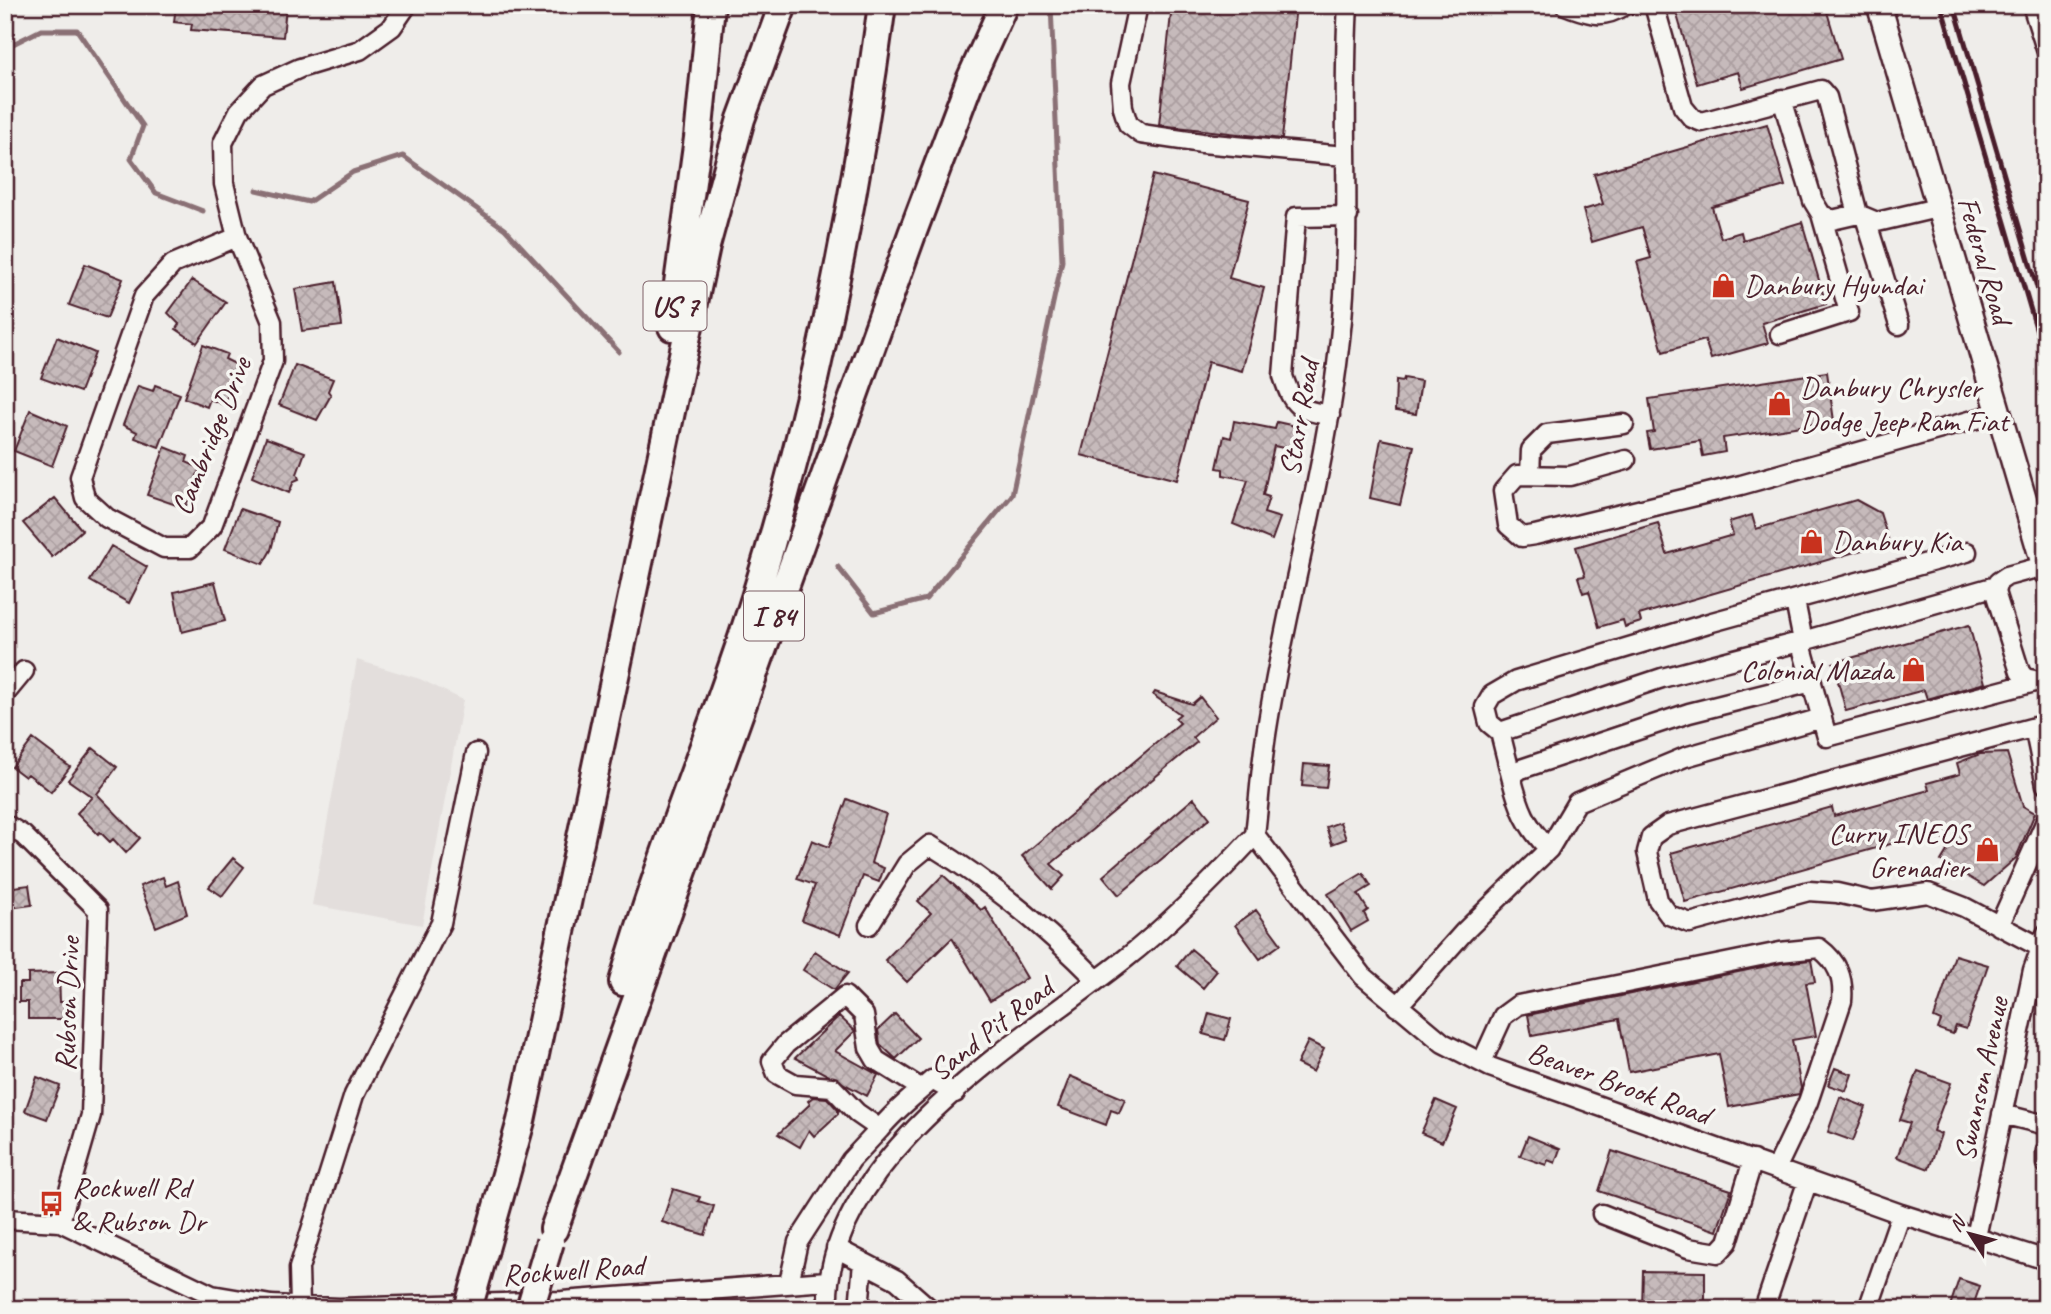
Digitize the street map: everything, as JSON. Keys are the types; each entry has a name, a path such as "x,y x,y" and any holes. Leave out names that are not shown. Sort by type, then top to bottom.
{"highway":[{"name":"US 7","path":"628,605 690,201 711,5"},
{"path":"468,1309 521,1121 628,605 716,203 741,119 783,5"},
{"path":"552,1236 629,963 734,662 790,479 834,293 882,5"},
{"name":"I 84","path":"530,1309 552,1236 912,234 961,101 1004,5"}],"main road":[{"name":"Federal Road","path":"1879,5 2045,569"}],"street":[{"name":"Cambridge Drive","path":"237,237 173,264 144,296 80,477 85,498 107,518 164,548 190,548 212,526 273,361 272,322 237,237 224,184 223,143 239,111 263,85 300,68 360,50 392,27 407,5"},
{"path":"1138,5 1121,83 1122,108 1128,124 1141,134 1202,143 1345,156"},
{"name":"Starr Road","path":"1255,835 1266,734 1330,415 1340,339 1348,216 1345,156 1348,5"},
{"path":"1566,5 1594,15 1610,15 1626,5"},
{"path":"1654,5 1683,107 1692,118 1703,122 1814,90 1821,90 1827,97 1862,217 1899,325"},
{"path":"2032,5 2046,49"},
{"path":"1780,334 1849,312 1821,214 1813,201 1782,99"},
{"path":"1821,214 1832,220 1862,217 1877,222 1937,208"},
{"path":"1330,415 1304,411 1291,400 1283,376 1296,218 1348,216"},
{"path":"1626,460 1570,476 1517,475 1503,491 1508,525 1522,537 1741,485 1998,413"},
{"path":"1530,475 1531,450 1547,434 1624,424"},
{"path":"1549,849 1530,830 1511,776 1500,732 1489,723 1485,707 1492,695 1516,681 1712,622 1967,552"},
{"path":"1500,732 1662,678 1996,586 2007,576 2045,569"},
{"path":"1996,586 1995,592 2020,672 2025,678 2040,681"},
{"path":"1795,601 1811,682 1828,737 2040,681"},
{"path":"5,694 24,671"},
{"path":"1511,776 1535,763 1655,723 1765,691 1811,682"},
{"path":"1397,1007 1464,932 1549,849 1577,803 1685,757 1822,718"},
{"path":"2043,941 1999,926 1928,894 1872,901 1809,891 1690,923 1669,915 1658,900 1647,852 1651,837 1668,825 2040,725 2046,785"},
{"path":"300,1306 299,1268 354,1095 441,923 476,753"},
{"path":"1999,926 2046,821"},
{"name":"Rubson Drive","path":"5,824 23,835 98,910 91,1115 60,1222"},
{"name":"Sand Pit Road","path":"828,1309 827,1281 836,1248 854,1209 900,1142 955,1093 1097,980 1220,873 1255,835"},
{"name":"Beaver Brook Road","path":"1255,835 1363,976 1443,1043 1482,1062 1901,1214 2046,1260"},
{"path":"869,925 907,864 930,845 973,871 1021,913 1054,936 1097,980"},
{"name":"Swanson Avenue","path":"1976,1237 2043,941"},
{"path":"1482,1062 1503,1016 1518,1005 1780,952 1819,948 1829,955 1841,975 1842,1001 1808,1102 1776,1169"},
{"path":"880,1129 857,1113 832,1087 795,1084 777,1074 772,1061 786,1044 845,996 864,1015 869,1048 876,1060 922,1089"},
{"path":"789,1283 798,1242 851,1160 891,1115 932,1080 955,1093"},
{"path":"2002,1114 2046,1125"},
{"path":"2046,1151 2046,1164"},
{"path":"1602,1214 1688,1248 1718,1253 1728,1242 1753,1160"},
{"path":"1764,1309 1808,1180"},
{"path":"1868,1309 1901,1214"},
{"name":"Rockwell Road","path":"5,1219 60,1222 212,1295 271,1305 415,1307 574,1300 827,1281"},
{"path":"836,1248 897,1280 930,1309"},
{"path":"859,1309 863,1262"}],"shaded area":[{"path":"357,660 420,679 463,700 422,925 312,905"}],"building":[{"path":"176,5 283,5 286,7 283,37 191,30 192,24 174,22"},
{"path":"1172,5 1296,5 1282,139 1159,125"},
{"path":"1712,5 1825,5 1841,59 1743,88 1738,72 1697,84 1677,15"},
{"path":"1767,124 1785,186 1712,207 1721,238 1741,232 1743,240 1802,222 1826,304 1762,323 1768,343 1711,359 1705,340 1663,352 1637,262 1651,258 1642,227 1592,242 1583,210 1603,204 1594,174"},
{"path":"1153,175 1249,200 1229,278 1264,288 1242,371 1208,362 1177,480 1081,455"},
{"path":"85,264 123,279 107,318 69,305"},
{"path":"192,280 226,302 197,343 176,329 179,324 168,313"},
{"path":"336,282 342,326 302,331 295,289"},
{"path":"57,337 95,353 80,392 41,378"},
{"path":"203,345 227,354 225,359 239,366 224,405 210,399 207,407 184,398"},
{"path":"295,365 333,379 328,391 331,395 317,420 279,405"},
{"path":"1827,372 1834,421 1723,438 1725,452 1703,456 1700,441 1650,449 1647,433 1654,432 1649,399"},
{"path":"1404,378 1421,381 1416,414 1395,411 1396,380 1403,381"},
{"path":"155,385 180,394 159,447 135,438 137,432 123,425 138,386 153,391"},
{"path":"30,410 67,426 52,466 14,451"},
{"path":"1234,421 1275,429 1277,422 1295,426 1293,432 1297,433 1293,450 1274,446 1263,495 1269,497 1264,513 1280,518 1272,540 1233,524 1248,480 1223,475 1223,469 1217,468 1224,436 1231,438"},
{"path":"266,438 305,452 297,474 299,479 294,481 289,493 252,477"},
{"path":"1381,439 1414,446 1400,505 1370,498"},
{"path":"165,447 188,456 186,462 200,468 185,508 147,495"},
{"path":"55,498 82,530 52,557 23,523"},
{"path":"1856,500 1880,513 1889,542 1639,615 1641,622 1625,627 1623,620 1599,627 1589,591 1583,593 1578,577 1585,576 1576,547 1658,523 1667,554 1733,535 1729,522 1752,515 1756,529"},
{"path":"240,509 278,522 271,550 263,564 225,549"},
{"path":"111,546 147,567 129,603 90,581"},
{"path":"215,582 225,621 182,632 174,592"},
{"path":"1969,625 1985,683 1927,699 1924,690 1846,711 1833,663"},
{"path":"1155,692 1192,704 1200,697 1216,717 1193,737 1197,742 1051,864 1064,876 1052,889 1022,856 1180,723 1175,718 1180,714 1153,695"},
{"path":"33,739 70,767 51,792 28,774 25,777 12,767"},
{"path":"93,748 117,767 97,794 140,838 126,853 113,839 110,842 100,832 98,834 77,813 92,797 68,780"},
{"path":"2007,753 2023,806 2035,813 2016,858 1984,886 1941,861 1947,851 1940,830 1685,902 1671,853 1832,807 1834,816 1929,790 1927,783 1960,774 1957,763 1980,754"},
{"path":"1304,764 1329,766 1326,788 1302,786"},
{"path":"1194,798 1210,818 1119,895 1103,876"},
{"path":"847,799 886,814 871,863 884,868 879,882 863,876 840,935 802,920 815,885 797,879 812,840 829,847"},
{"path":"1340,822 1346,839 1332,844 1326,827"},
{"path":"233,858 244,867 222,896 209,887"},
{"path":"1363,873 1371,886 1358,894 1368,910 1364,913 1368,921 1351,931 1328,894"},
{"path":"943,875 981,910 985,907 1027,978 990,1001 952,938 907,982 885,960 931,913 918,901"},
{"path":"163,877 166,886 178,881 187,914 156,927 140,886"},
{"path":"29,885 32,905 10,908 5,888"},
{"path":"1256,910 1281,944 1260,959 1235,925"},
{"path":"1191,949 1217,971 1203,988 1177,966"},
{"path":"815,951 848,973 834,990 803,970"},
{"path":"1955,955 1988,965 1966,1029 1956,1026 1953,1034 1938,1029 1941,1021 1934,1018"},
{"path":"1811,960 1815,982 1806,983 1816,1036 1792,1040 1801,1088 1799,1094 1729,1107 1719,1054 1629,1072 1619,1019 1532,1036 1528,1015 1782,963"},
{"path":"59,973 60,1002 64,1002 64,1019 28,1019 28,1002 19,1002 19,983 28,983 28,974"},
{"path":"1209,1013 1231,1019 1225,1040 1203,1034"},
{"path":"895,1014 918,1038 896,1059 880,1044 878,1030"},
{"path":"839,1016 855,1031 835,1051 878,1075 867,1096 795,1058"},
{"path":"1308,1041 1324,1049 1313,1072 1297,1064"},
{"path":"1835,1068 1852,1074 1846,1091 1828,1085"},
{"path":"1918,1071 1951,1083 1933,1131 1941,1134 1929,1169 1897,1157 1910,1123 1900,1120"},
{"path":"1070,1076 1125,1099 1119,1113 1111,1110 1106,1125 1058,1107"},
{"path":"37,1077 60,1086 47,1119 25,1111"},
{"path":"813,1097 827,1098 838,1110 838,1114 814,1136 809,1130 800,1147 778,1134 810,1104 808,1101"},
{"path":"1840,1097 1866,1107 1853,1141 1828,1132"},
{"path":"1436,1100 1457,1109 1442,1142 1421,1133"},
{"path":"1528,1136 1560,1149 1555,1163 1548,1160 1546,1165 1520,1156"},
{"path":"1612,1151 1731,1190 1717,1231 1599,1191"},
{"path":"673,1189 700,1197 698,1201 714,1206 705,1235 662,1222"},
{"path":"1643,1271 1705,1272 1705,1309 1642,1309"},
{"path":"1959,1279 1980,1286 1972,1309 1949,1309"}],"waterway":[{"path":"838,567 874,613 926,599 1012,495 1062,261 1051,5"},
{"path":"5,48 41,30 77,30 143,126 131,159 156,193 203,211"},
{"path":"256,190 309,202 353,172 403,156 505,229 619,352"}],"railway":[{"path":"1941,5 2046,362"},
{"path":"1954,5 2046,318"}],"place":[{"name":"Danbury Hyundai","path":"1724,285"},
{"name":"Danbury Chrysler Dodge Jeep Ram Fiat","path":"1780,404"},
{"name":"Danbury Kia","path":"1812,541"},
{"name":"Colonial Mazda","path":"1913,670"},
{"name":"Curry INEOS Grenadier","path":"1988,850"},
{"name":"Rockwell Rd & Rubson Dr","path":"52,1204"}]}
